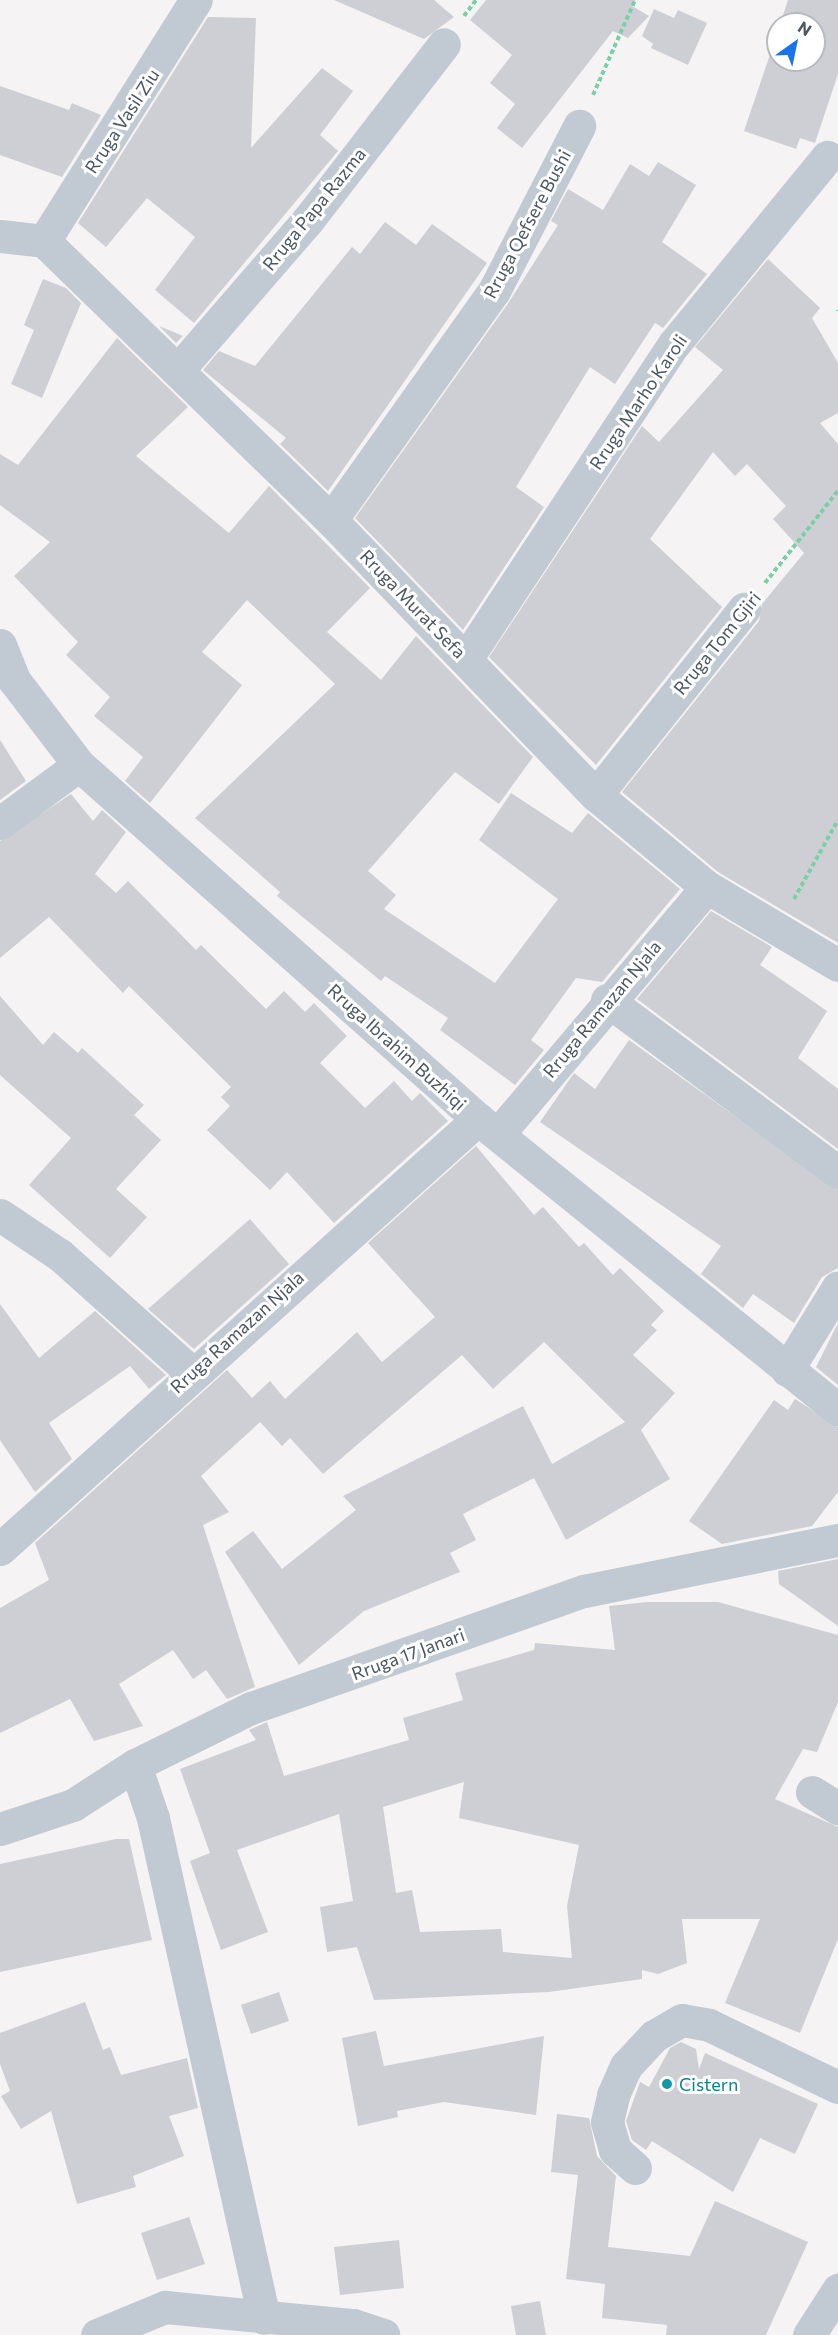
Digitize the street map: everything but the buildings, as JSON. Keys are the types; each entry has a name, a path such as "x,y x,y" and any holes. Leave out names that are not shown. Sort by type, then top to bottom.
{"street":[{"name":"Rruga Vasil Ziu","path":"44,241 196,0"},
{"name":"Rruga Papa Razma","path":"178,370 309,220 444,44"},
{"name":"Rruga Qefsere Bushi","path":"331,520 494,291 579,126"},
{"name":"Rruga Marho Karoli","path":"466,659 674,344 827,157"},
{"path":"0,236 44,241"},
{"name":"Rruga Murat Sefa","path":"44,241 331,520 596,795 707,886 777,931 838,965"},
{"name":"Rruga Tom Gjiri","path":"596,795 744,609"},
{"name":"Rruga Ibrahim Buzhiqi","path":"0,645 14,680 79,765 489,1126 838,1409"},
{"path":"0,823 79,765"},
{"name":"Rruga Ramazan Njala","path":"0,1549 191,1372 489,1126 607,1000 707,886"},
{"path":"607,1000 838,1172"},
{"path":"2,1218 60,1255 191,1372"},
{"path":"788,1370 838,1287"},
{"name":"Rruga 17 Janari","path":"0,1829 73,1805 135,1766 251,1708 584,1591 838,1540"},
{"path":"135,1766 153,1818 264,2318"},
{"path":"635,2168 615,2150 607,2122 613,2095 640,2051 682,2020 709,2025 838,2087"},
{"path":"809,2335 838,2290"},
{"path":"98,2335 165,2307 353,2325 383,2335"}],"path":[{"path":"579,126 634,0"},
{"name":"Rruga Tom Gjiri","path":"744,609 838,491"},
{"path":"777,931 838,820"}],"place":[{"name":"Cistern","path":"667,2084"}]}
